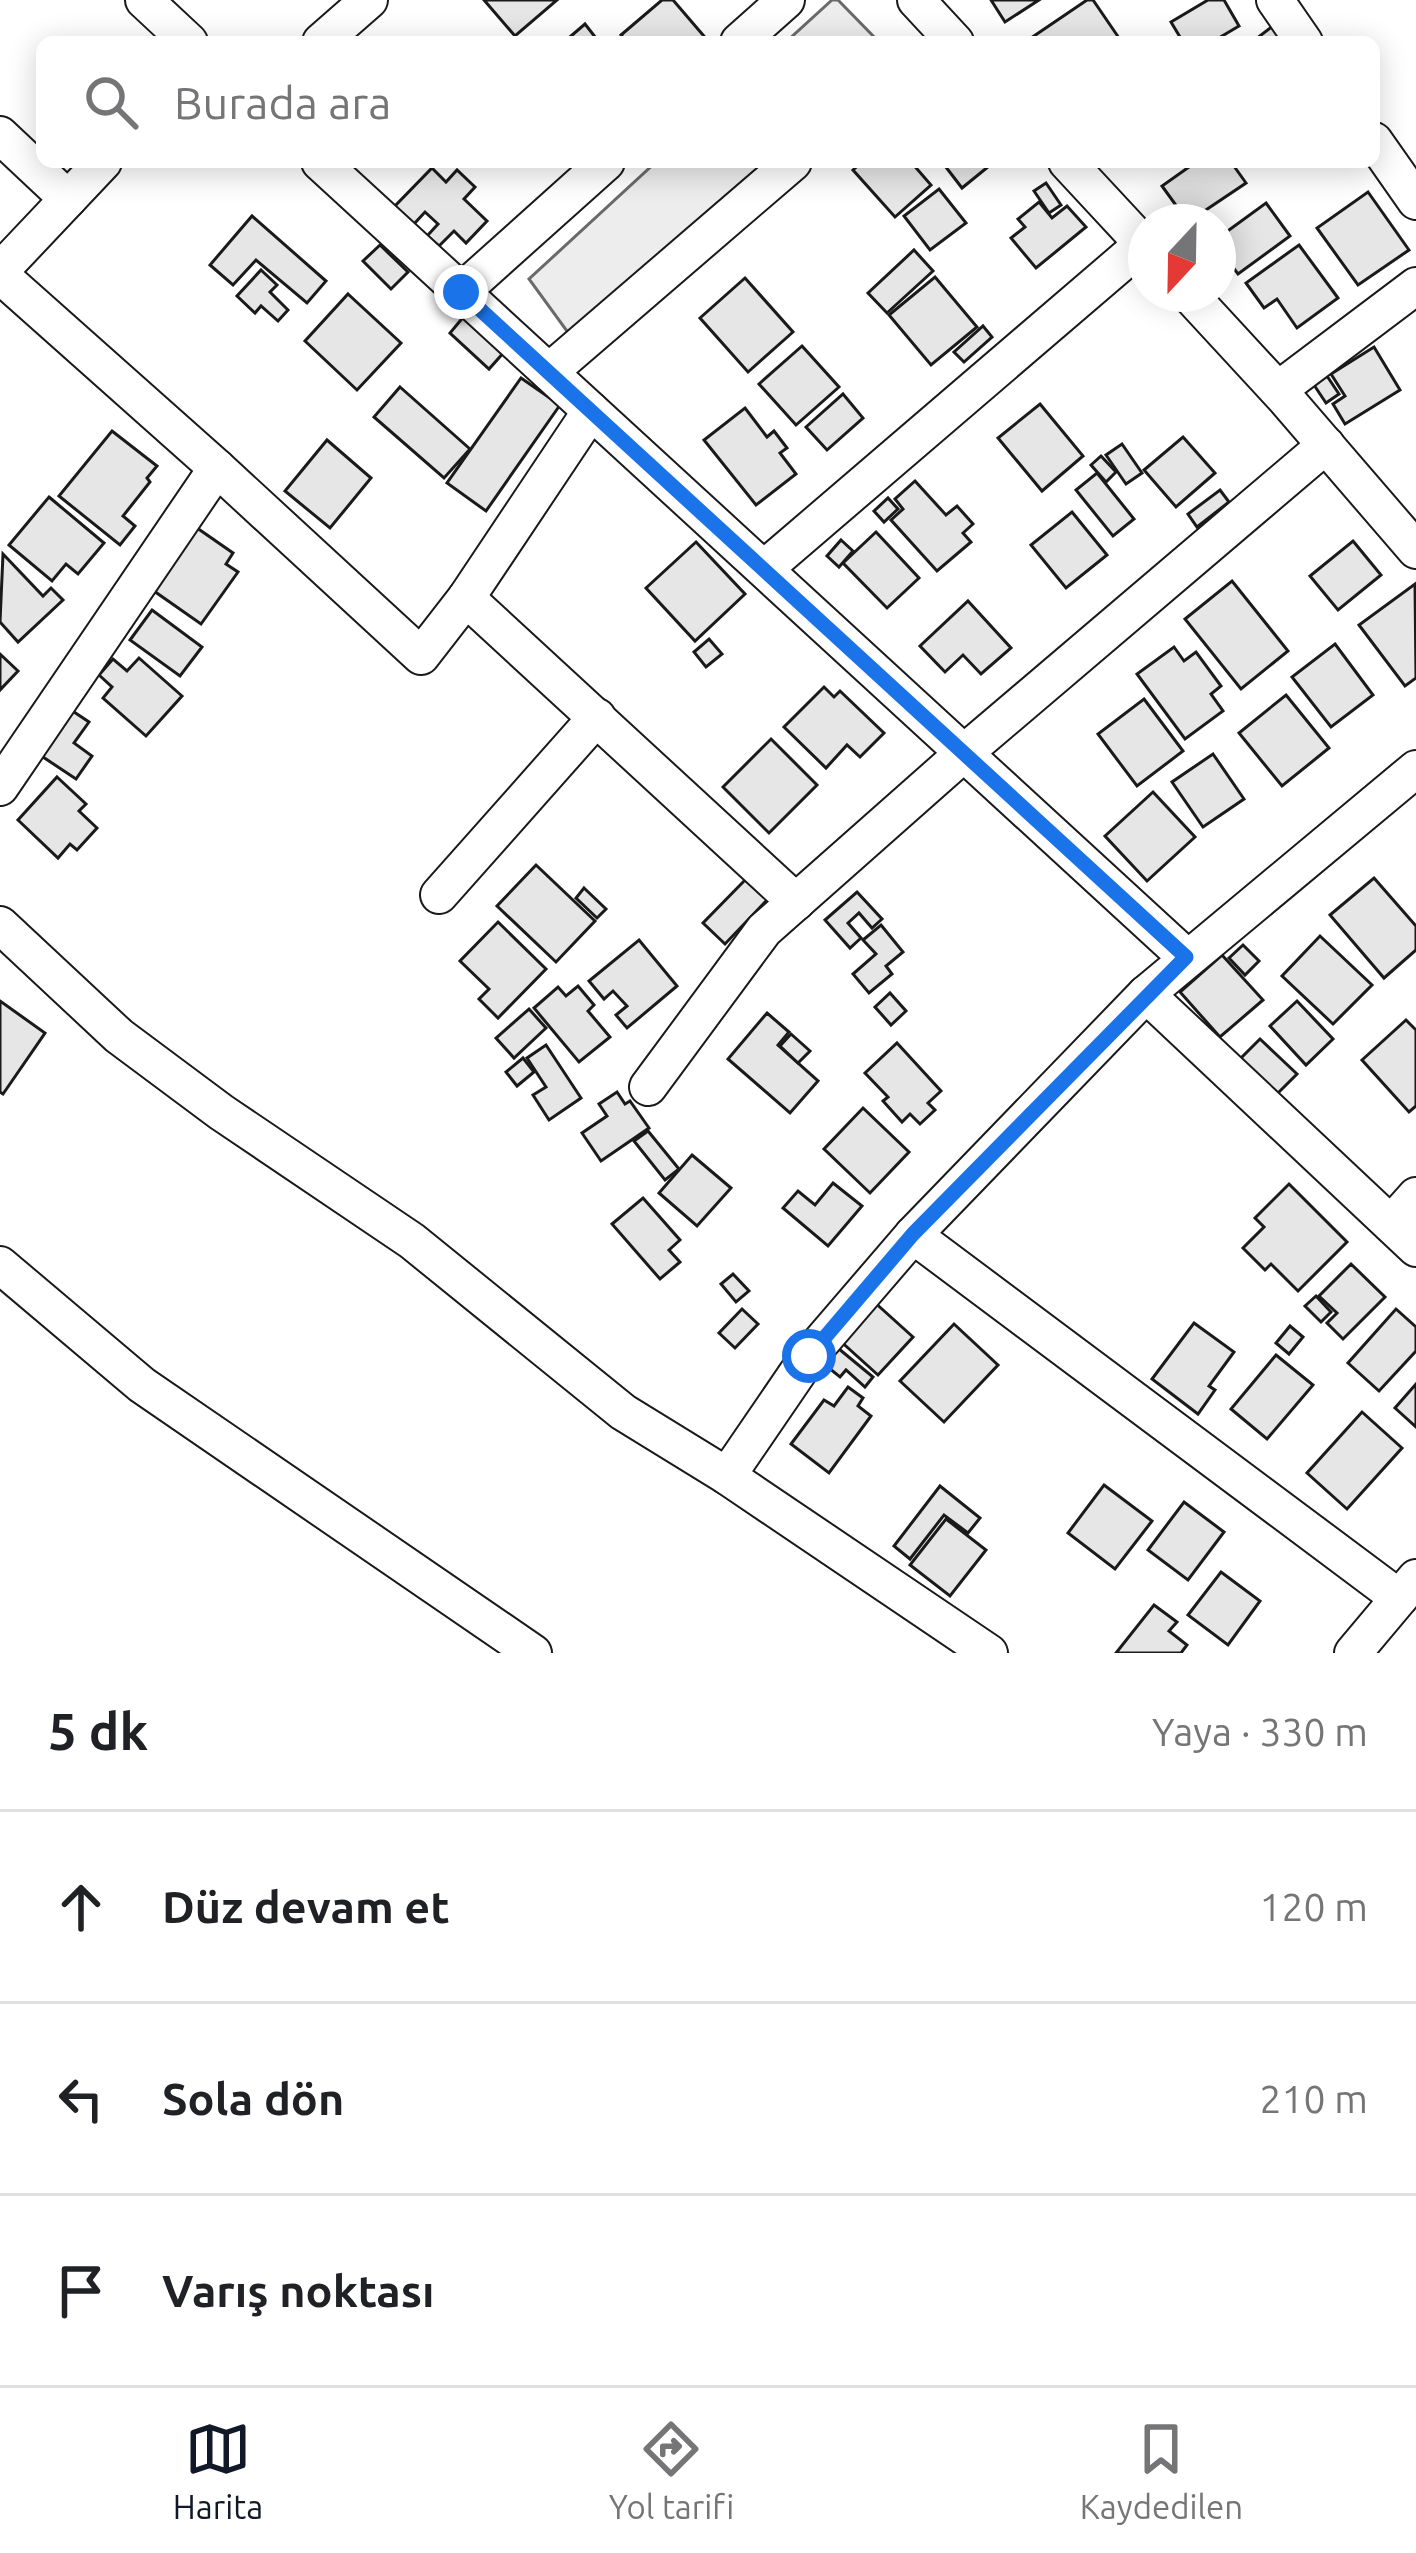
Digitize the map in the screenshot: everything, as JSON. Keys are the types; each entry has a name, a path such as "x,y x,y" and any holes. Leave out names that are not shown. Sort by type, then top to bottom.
{"street":[{"path":"143,0 182,36"},
{"path":"328,36 369,0"},
{"path":"746,36 786,0"},
{"path":"916,0 943,36"},
{"path":"1275,0 1300,36"},
{"path":"0,135 68,199"},
{"path":"1380,149 1416,200"},
{"path":"97,168 0,273 421,656 466,598 591,411"},
{"path":"327,168 1186,957"},
{"path":"461,292 599,168"},
{"path":"549,372 786,168"},
{"path":"1072,168 1128,229"},
{"path":"764,569 1128,260"},
{"path":"1278,390 1416,286"},
{"path":"1206,312 1416,550"},
{"path":"648,1087 764,930 1326,445"},
{"path":"0,787 218,468"},
{"path":"466,598 796,902"},
{"path":"439,895 598,718"},
{"path":"728,1476 809,1356 913,1234 1146,994 1416,769"},
{"path":"0,926 118,1036 412,1241 623,1412 728,1476 989,1653"},
{"path":"1146,994 1404,1236 1416,1196"},
{"path":"913,1234 1408,1588 1353,1653"},
{"path":"0,1265 142,1385 533,1653"}],"shaded area":[{"path":"832,0 838,0 873,36 793,36"},
{"path":"649,168 770,168 572,338 529,279"}],"building":[{"path":"484,0 557,0 515,36"},
{"path":"662,0 673,0 704,36 622,36"},
{"path":"991,0 1039,0 1005,22"},
{"path":"1093,0 1118,36 1034,36"},
{"path":"1208,0 1224,0 1239,26 1222,36 1179,36 1171,22"},
{"path":"585,24 594,36 571,36"},
{"path":"1274,25 1282,36 1260,36"},
{"path":"432,168 446,182 457,170 475,187 464,199 487,221 466,243 454,231 439,246 427,236 438,224 425,212 413,225 394,207"},
{"path":"916,168 931,185 895,217 853,170"},
{"path":"947,168 987,168 962,188"},
{"path":"1188,168 1235,168 1246,183 1215,204 1175,204 1162,186"},
{"path":"1046,183 1061,205 1049,213 1034,191"},
{"path":"939,189 966,223 930,250 904,216"},
{"path":"1368,192 1409,250 1358,285 1317,228"},
{"path":"1039,202 1052,218 1067,206 1086,227 1036,268 1011,238 1025,227 1018,219"},
{"path":"1266,203 1290,236 1238,274 1236,225"},
{"path":"252,216 326,281 307,303 256,260 233,285 210,265"},
{"path":"380,245 408,272 391,289 363,261"},
{"path":"1299,245 1338,298 1297,328 1277,299 1264,308 1246,283"},
{"path":"914,250 933,271 887,313 868,293"},
{"path":"261,270 277,285 270,292 288,310 278,321 261,306 255,313 237,296"},
{"path":"935,277 977,327 931,365 889,315"},
{"path":"745,278 793,332 748,372 700,318"},
{"path":"348,294 401,343 357,390 305,341"},
{"path":"465,315 505,351 489,369 450,333"},
{"path":"983,326 992,337 964,362 954,352"},
{"path":"802,346 839,387 796,425 759,384"},
{"path":"1374,347 1400,390 1345,424 1333,404 1345,396 1331,374"},
{"path":"1327,376 1339,394 1326,403 1314,385"},
{"path":"521,378 560,405 486,511 447,483"},
{"path":"400,387 470,449 444,478 374,417"},
{"path":"843,394 863,418 827,450 806,427"},
{"path":"1040,404 1083,456 1042,491 998,438"},
{"path":"745,408 767,437 774,431 787,448 780,453 796,474 756,505 704,440"},
{"path":"112,431 157,466 123,516 135,526 120,545 59,496"},
{"path":"1183,437 1215,473 1176,507 1144,470"},
{"path":"327,440 371,478 330,528 285,491"},
{"path":"1122,444 1142,473 1126,484 1106,455"},
{"path":"1101,456 1116,472 1106,482 1091,465"},
{"path":"1097,473 1134,519 1113,536 1076,490"},
{"path":"915,481 946,515 957,506 973,524 963,533 971,542 937,571 891,520 903,509 895,499"},
{"path":"1220,490 1229,502 1197,527 1188,514"},
{"path":"49,497 104,543 78,574 66,564 52,581 9,545"},
{"path":"888,498 898,509 884,522 874,511"},
{"path":"1072,512 1107,555 1066,588 1031,545"},
{"path":"187,521 233,553 226,564 238,572 201,624 144,584"},
{"path":"876,532 919,578 887,608 843,563"},
{"path":"841,540 853,551 839,567 827,556"},
{"path":"1353,541 1381,575 1338,610 1310,576"},
{"path":"696,542 745,594 695,641 646,588"},
{"path":"3,554 43,596 51,588 63,600 18,642 0,622"},
{"path":"1232,581 1288,651 1241,689 1185,619"},
{"path":"1415,584 1416,678 1405,686 1359,625"},
{"path":"968,601 1011,648 981,674 963,655 945,672 920,646"},
{"path":"152,610 202,647 180,676 130,640"},
{"path":"709,639 722,654 706,667 694,652"},
{"path":"1335,644 1373,695 1331,727 1292,677"},
{"path":"1174,647 1184,661 1196,652 1221,686 1211,694 1223,711 1185,739 1137,674"},
{"path":"0,654 18,671 0,690"},
{"path":"139,658 182,696 146,736 103,698 112,687 99,675 113,659 127,671"},
{"path":"824,687 834,697 840,691 884,733 860,757 847,745 826,768 784,727"},
{"path":"1286,695 1329,748 1282,786 1239,733"},
{"path":"1144,699 1183,751 1137,786 1098,734"},
{"path":"71,710 89,722 74,743 92,756 76,779 40,755"},
{"path":"771,739 817,785 769,833 723,787"},
{"path":"1213,754 1244,799 1203,827 1172,782"},
{"path":"57,777 86,804 79,811 97,828 77,850 70,844 58,858 18,820"},
{"path":"1153,792 1195,837 1147,881 1105,836"},
{"path":"536,865 595,921 556,962 497,906"},
{"path":"1374,878 1416,926 1416,950 1384,978 1330,915"},
{"path":"746,879 768,899 725,944 703,923"},
{"path":"584,888 606,909 597,918 576,898"},
{"path":"857,892 882,919 872,928 859,913 848,923 861,938 850,948 825,920"},
{"path":"498,922 546,969 498,1018 479,999 489,989 460,961"},
{"path":"881,925 903,952 886,966 892,974 869,993 853,974 876,954 863,940"},
{"path":"1320,936 1372,985 1333,1024 1282,976"},
{"path":"639,940 677,986 627,1028 616,1015 627,1006 613,991 604,999 589,981"},
{"path":"1243,945 1259,961 1245,975 1229,958"},
{"path":"1222,955 1263,1000 1220,1037 1180,992"},
{"path":"578,986 594,1005 588,1011 610,1037 579,1062 534,1008 558,987 566,996"},
{"path":"890,993 906,1011 891,1025 875,1007"},
{"path":"0,1001 45,1033 3,1094 0,1092"},
{"path":"1297,1001 1333,1039 1306,1065 1270,1026"},
{"path":"529,1009 546,1028 514,1058 496,1038"},
{"path":"767,1013 789,1032 778,1045 818,1081 790,1113 728,1059"},
{"path":"1406,1020 1416,1030 1416,1106 1409,1112 1362,1060"},
{"path":"791,1034 810,1051 798,1063 780,1046"},
{"path":"1260,1039 1297,1074 1275,1096 1239,1060"},
{"path":"897,1043 941,1091 928,1103 935,1110 920,1124 910,1114 902,1122 883,1101 888,1097 865,1073"},
{"path":"546,1045 581,1098 549,1120 533,1095 546,1087 527,1058"},
{"path":"523,1058 534,1072 517,1086 506,1072"},
{"path":"617,1092 625,1104 630,1101 649,1128 601,1161 582,1133 607,1116 599,1104"},
{"path":"863,1108 909,1152 870,1193 824,1149"},
{"path":"648,1131 679,1169 665,1180 634,1141"},
{"path":"692,1155 731,1188 697,1226 659,1193"},
{"path":"833,1183 862,1206 828,1246 783,1208 798,1191 815,1205"},
{"path":"1289,1184 1347,1242 1298,1291 1271,1264 1265,1270 1243,1248 1264,1227 1255,1218"},
{"path":"643,1198 680,1240 669,1250 680,1262 660,1279 612,1224"},
{"path":"1351,1264 1385,1297 1343,1339 1327,1323 1337,1313 1319,1296"},
{"path":"733,1274 749,1291 736,1302 721,1284"},
{"path":"1316,1296 1331,1312 1321,1322 1305,1306"},
{"path":"872,1300 913,1337 878,1375 837,1338"},
{"path":"742,1309 758,1324 735,1348 719,1333"},
{"path":"1396,1309 1416,1327 1416,1351 1379,1391 1348,1363"},
{"path":"1194,1323 1234,1352 1209,1386 1215,1390 1198,1414 1152,1379"},
{"path":"954,1324 998,1365 944,1422 900,1381"},
{"path":"1290,1326 1303,1337 1289,1354 1276,1343"},
{"path":"833,1344 873,1377 865,1387 846,1370 840,1377 819,1360"},
{"path":"1276,1355 1313,1385 1267,1439 1231,1409"},
{"path":"1416,1384 1416,1427 1395,1408"},
{"path":"848,1387 863,1398 858,1406 871,1416 829,1473 791,1444 824,1400 834,1406"},
{"path":"1362,1412 1402,1448 1347,1509 1307,1473"},
{"path":"1104,1485 1152,1521 1115,1569 1068,1533"},
{"path":"940,1486 980,1518 968,1533 944,1515 910,1559 894,1546"},
{"path":"1184,1502 1224,1532 1188,1580 1148,1550"},
{"path":"946,1519 986,1550 950,1596 910,1565"},
{"path":"1221,1572 1260,1601 1228,1645 1188,1615"},
{"path":"1154,1605 1177,1622 1169,1631 1187,1645 1181,1653 1116,1653"}],"route":[{"path":"461,292 1186,957 913,1234 809,1356"}]}
